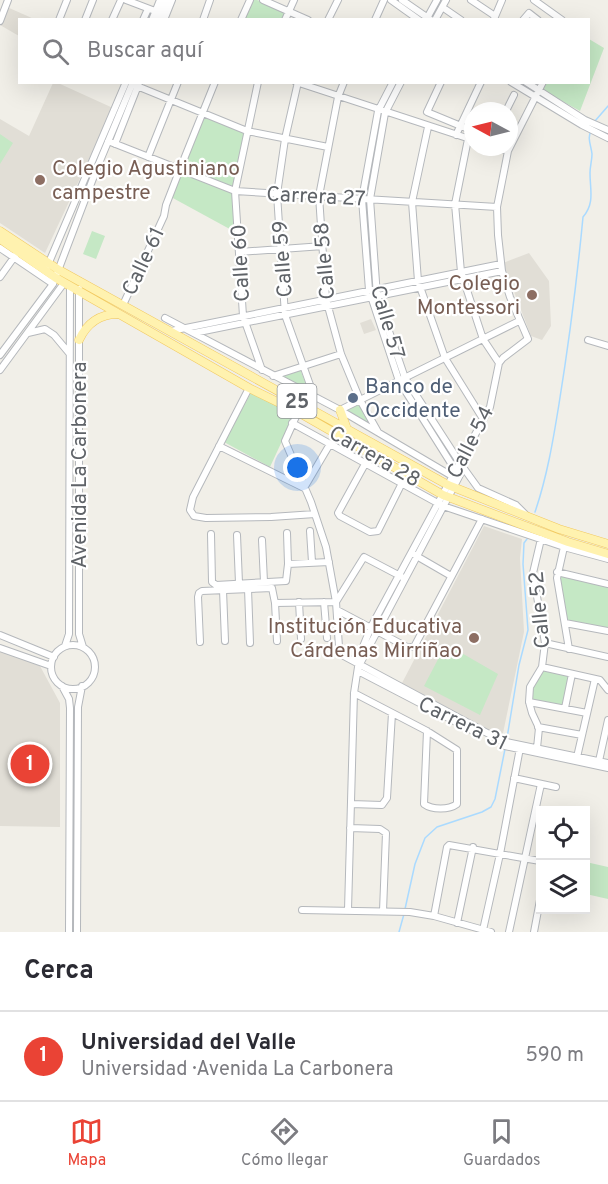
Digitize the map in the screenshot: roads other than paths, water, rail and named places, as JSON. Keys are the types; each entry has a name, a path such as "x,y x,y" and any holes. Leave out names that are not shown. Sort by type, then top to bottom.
{"main road":[{"name":"Carrera 28","path":"0,231 47,267 60,280 445,496 568,542 608,554"},
{"name":"Carrera 28","path":"0,239 16,255 47,267"},
{"name":"Carrera 28","path":"60,280 80,281 451,486 560,529 608,544"},
{"path":"79,340 92,321 119,314"},
{"path":"340,410 347,429"}],"street":[{"path":"0,21 8,0"},
{"path":"60,18 67,0"},
{"path":"86,18 93,0"},
{"path":"113,18 121,0"},
{"path":"126,0 155,11"},
{"path":"153,18 160,0"},
{"path":"159,18 166,0"},
{"path":"165,18 172,0"},
{"path":"204,18 210,0"},
{"path":"242,18 250,0"},
{"path":"263,0 304,18"},
{"path":"286,18 294,0"},
{"path":"329,18 338,0"},
{"path":"376,18 384,0"},
{"path":"391,0 416,18"},
{"path":"402,0 429,18"},
{"path":"430,18 437,0"},
{"path":"431,18 446,0"},
{"path":"471,0 494,18 502,0"},
{"path":"534,0 559,18"},
{"path":"144,18 148,9"},
{"path":"446,9 458,18"},
{"path":"134,84 247,130 328,147"},
{"path":"0,370 27,333 60,280 134,84"},
{"path":"47,267 134,84"},
{"path":"148,157 177,84"},
{"name":"Calle 61","path":"123,305 158,231 214,84"},
{"name":"Calle 60","path":"258,84 236,191 244,319 262,370"},
{"name":"Calle 59","path":"297,84 285,139 277,194 285,311 314,396"},
{"path":"300,84 464,138"},
{"name":"Calle 58","path":"343,84 338,97 319,196 326,303 341,354 360,400 378,432"},
{"name":"Calle 57","path":"392,84 382,112 362,199 373,293 402,380 456,474"},
{"name":"Calle 57","path":"373,293 370,199 382,112 400,84"},
{"path":"440,84 427,112 464,127"},
{"path":"456,135 480,84"},
{"path":"514,84 534,98 603,130 608,138"},
{"path":"529,84 583,122"},
{"path":"518,131 542,84"},
{"path":"510,102 514,95"},
{"path":"428,127 412,202 419,284 444,358 483,419"},
{"name":"Carrera 27","path":"112,142 236,191 498,207"},
{"path":"466,156 455,204 461,275 483,339 499,363 526,342 527,336 519,321 502,267 498,235 498,207 507,156"},
{"path":"239,252 323,246"},
{"path":"0,248 60,280"},
{"path":"0,277 16,255"},
{"path":"171,331 244,319 502,267"},
{"path":"0,355 60,280"},
{"name":"Avenida La Carbonera","path":"60,280 69,353 69,634 65,646"},
{"name":"Avenida La Carbonera","path":"80,281 79,634 83,647"},
{"path":"127,297 133,310"},
{"name":"Carrera 28","path":"165,318 456,474"},
{"path":"193,333 244,319"},
{"path":"340,410 519,321"},
{"path":"27,333 45,329 54,335 69,353"},
{"path":"588,340 608,346"},
{"path":"273,376 341,354"},
{"name":"Calle 54","path":"348,910 354,693 360,654 451,486 490,407 499,363"},
{"name":"Calle 57","path":"402,380 478,489 516,505 526,516"},
{"path":"249,388 193,497 190,510 194,516 206,518 315,514"},
{"path":"298,412 285,441 315,514 329,562 337,610 407,647 414,647 482,519"},
{"name":"Carrera 28","path":"292,423 441,505 564,547 608,559"},
{"path":"304,488 330,444"},
{"path":"219,447 304,488"},
{"path":"365,464 338,513 360,527 374,533 378,531 402,483"},
{"path":"310,531 312,562"},
{"path":"211,534 212,582 216,585 286,581 287,533"},
{"path":"237,535 239,583"},
{"name":"Calle 52","path":"529,702 530,687 542,667 545,643 533,573 541,539"},
{"path":"262,540 264,582"},
{"path":"564,547 557,572 569,649"},
{"path":"414,554 451,576"},
{"path":"336,602 364,557 402,577"},
{"path":"288,564 329,562"},
{"path":"557,572 608,584"},
{"path":"200,642 199,593 272,588 277,641"},
{"path":"248,589 250,643"},
{"path":"223,590 225,642"},
{"path":"299,602 301,639"},
{"path":"324,602 327,638"},
{"path":"275,603 336,602"},
{"name":"Carrera 31","path":"337,610 339,647 342,655 358,668 502,744 608,768"},
{"path":"565,623 608,631"},
{"path":"0,635 54,657"},
{"path":"545,643 608,657"},
{"path":"62,686 72,689 82,686 91,678 95,667 92,656 83,647 72,645 59,649 51,666 53,676 66,692 70,708 69,929 77,929 78,707 82,686"},
{"path":"0,648 51,666"},
{"path":"542,667 597,680 608,690"},
{"path":"565,708 572,674"},
{"path":"577,757 597,680"},
{"name":"Carrera 31","path":"354,693 427,731 457,750 457,804 449,808 427,807 424,804 427,731"},
{"path":"537,748 538,727 529,702 587,713"},
{"path":"351,804 382,805 387,798 392,712"},
{"path":"599,762 608,720"},
{"path":"538,727 582,735"},
{"path":"483,930 520,747"},
{"name":"Carrera 31","path":"520,747 537,748 608,763"},
{"path":"514,778 556,787"},
{"path":"509,932 541,784"},
{"path":"350,828 383,830 386,833 384,911"},
{"path":"434,916 449,844 537,860"},
{"path":"457,923 473,848"},
{"path":"302,910 410,912 434,916 491,932"},
{"path":"534,932 537,914"}],"waterway":[{"path":"595,121 608,106"},
{"path":"535,512 554,432 583,217 590,201 592,154 589,139 591,131"},
{"path":"507,738 519,665 528,630 523,564 524,543 527,539"},
{"path":"405,909 415,864 425,838 437,827 491,807 495,799 505,749"},
{"path":"399,932 404,914"}],"place":[{"name":"Colegio Agustiniano campestre","path":"40,180"},
{"name":"Colegio Montessori","path":"532,295"},
{"name":"Banco de Occidente","path":"353,398"},
{"name":"Institución Educativa Cárdenas Mirriñao","path":"474,638"},
{"name":"Universidad del Valle","path":"30,764"}]}
